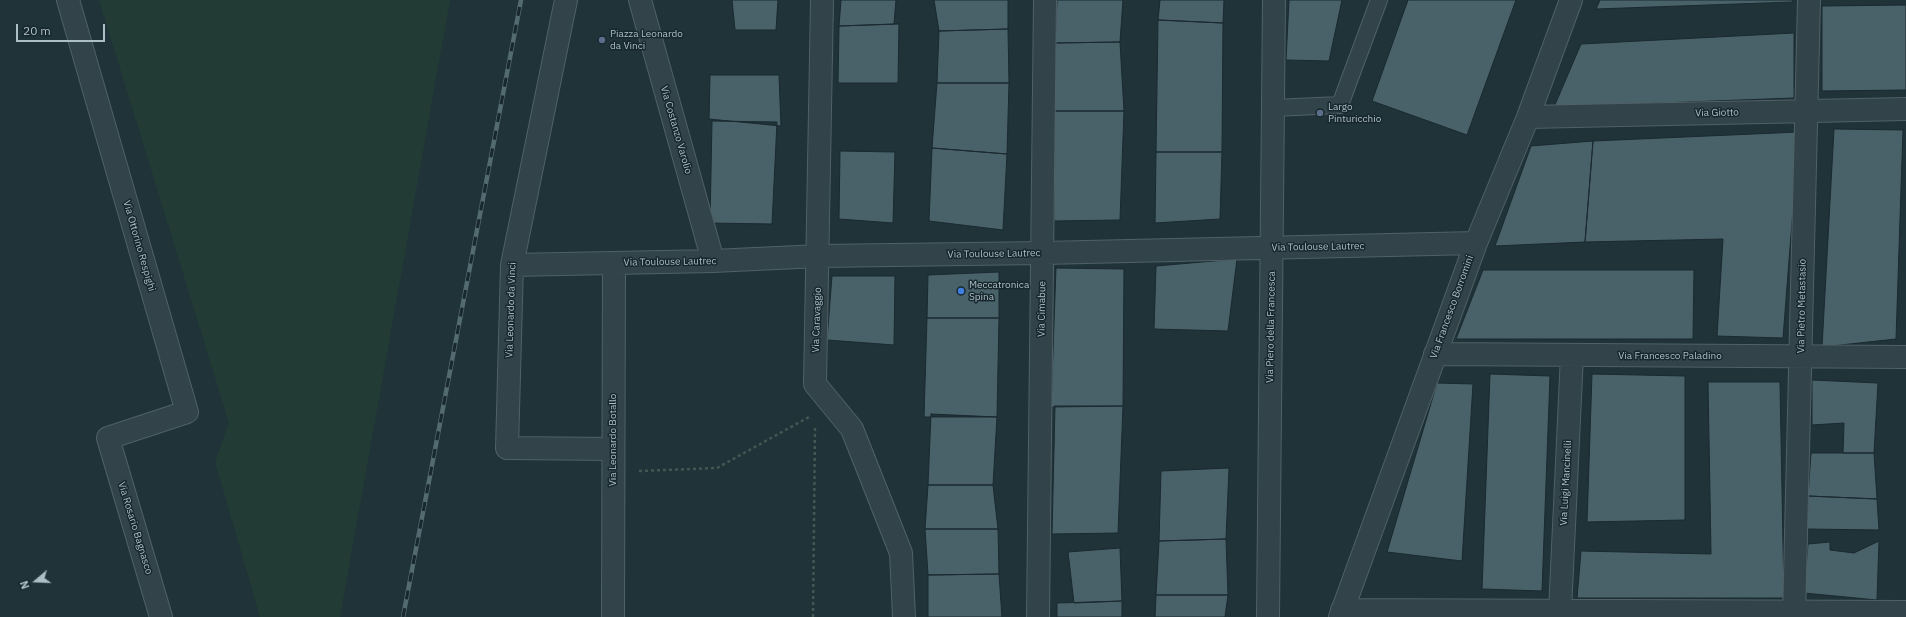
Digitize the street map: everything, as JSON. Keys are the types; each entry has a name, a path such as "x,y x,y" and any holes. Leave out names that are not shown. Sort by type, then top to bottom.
{"street":[{"name":"Via Ottorino Respighi","path":"68,0 187,412 108,438"},
{"name":"Via Leonardo da Vinci","path":"566,0 512,265 507,448 613,449"},
{"name":"Via Costanzo Varolio","path":"640,0 713,261"},
{"name":"Via Caravaggio","path":"815,384 819,256 822,0"},
{"name":"Via Cimabue","path":"1038,617 1045,0"},
{"name":"Via Piero della Francesca","path":"1268,617 1274,0"},
{"name":"Via Francesco Borromini","path":"1341,614 1476,243 1528,117 1571,0"},
{"name":"Via Pietro Metastasio","path":"1795,614 1809,0"},
{"name":"Via Giotto","path":"1528,117 1906,109"},
{"name":"Via Toulouse Lautrec","path":"512,265 713,261 819,256 1043,253 1476,243"},
{"name":"Via Leonardo Botallo","path":"613,617 614,263"},
{"name":"Via Francesco Paladino","path":"1435,354 1906,357"},
{"name":"Via Luigi Mancinelli","path":"1560,611 1572,355"},
{"path":"815,384 852,429 901,553 904,617"},
{"name":"Via Rosario Bagnasco","path":"108,438 161,617"},
{"path":"1341,614 1560,611 1795,614 1906,612"}],"lane":[{"path":"1273,108 1340,105 1379,0"}],"path":[{"path":"813,617 815,384"},
{"path":"613,472 717,468 815,414"}],"green space":[{"path":"99,0 450,0 340,617 260,617 215,462 229,423"}],"building":[{"path":"732,0 778,0 776,30 735,30"},
{"path":"841,0 896,0 894,24 839,26"},
{"path":"934,0 1008,0 1008,29 939,31"},
{"path":"1057,0 1123,0 1120,42 1055,43"},
{"path":"1160,0 1224,0 1223,23 1158,20"},
{"path":"1289,0 1342,0 1329,61 1286,60"},
{"path":"1408,0 1516,0 1467,135 1372,101"},
{"path":"1600,0 1792,0 1793,2 1596,9"},
{"path":"1906,5 1906,90 1822,91 1822,6"},
{"path":"1158,20 1223,23 1222,152 1156,152"},
{"path":"899,24 898,83 838,83 839,26"},
{"path":"1008,29 1009,83 937,83 939,31"},
{"path":"1794,33 1794,98 1554,107 1581,44"},
{"path":"1120,42 1124,111 1054,111 1055,43"},
{"path":"710,75 779,75 781,126 709,119"},
{"path":"937,83 1009,83 1007,154 932,148"},
{"path":"1054,111 1124,111 1120,220 1054,221"},
{"path":"712,121 777,122 772,224 710,223"},
{"path":"1834,129 1903,130 1896,339 1822,347"},
{"path":"1799,132 1783,338 1717,336 1723,239 1585,242 1593,141"},
{"path":"1593,141 1585,242 1495,246 1531,146"},
{"path":"932,148 1007,154 1003,230 929,221"},
{"path":"840,151 895,152 893,223 839,219"},
{"path":"1156,152 1222,152 1220,219 1155,223"},
{"path":"1237,259 1228,331 1154,329 1156,266"},
{"path":"1056,268 1124,269 1123,406 1051,407"},
{"path":"1483,270 1694,270 1693,339 1456,339"},
{"path":"999,272 999,318 927,318 928,275"},
{"path":"832,276 895,276 894,345 827,340"},
{"path":"927,318 999,318 997,417 924,417"},
{"path":"1490,374 1550,376 1542,591 1482,589"},
{"path":"1592,374 1685,376 1685,520 1587,522"},
{"path":"1812,380 1878,383 1874,453 1843,453 1844,423 1812,425"},
{"path":"1708,382 1780,382 1784,598 1577,598 1581,551 1711,554"},
{"path":"1437,383 1473,384 1462,561 1387,552"},
{"path":"1055,406 1123,406 1118,533 1052,534"},
{"path":"931,414 997,417 993,485 928,485"},
{"path":"1811,453 1874,453 1877,499 1808,496"},
{"path":"1229,468 1226,539 1159,541 1161,471"},
{"path":"928,485 993,485 998,529 925,529"},
{"path":"1808,496 1877,499 1879,530 1807,529"},
{"path":"925,529 998,529 999,574 928,575"},
{"path":"1226,539 1228,595 1156,595 1159,541"},
{"path":"1879,541 1877,600 1804,593 1808,544 1830,542 1830,550 1854,553"},
{"path":"1120,548 1122,601 1074,603 1068,552"},
{"path":"999,574 1002,617 928,617 928,575"},
{"path":"1156,595 1228,595 1225,617 1155,617"},
{"path":"1122,601 1122,617 1057,617 1057,603"}],"railway":[{"path":"403,617 521,0"}],"place":[{"name":"Piazza Leonardo da Vinci","path":"602,40"},
{"name":"Largo Pinturicchio","path":"1320,113"},
{"name":"Meccatronica Spina","path":"961,291"}]}
